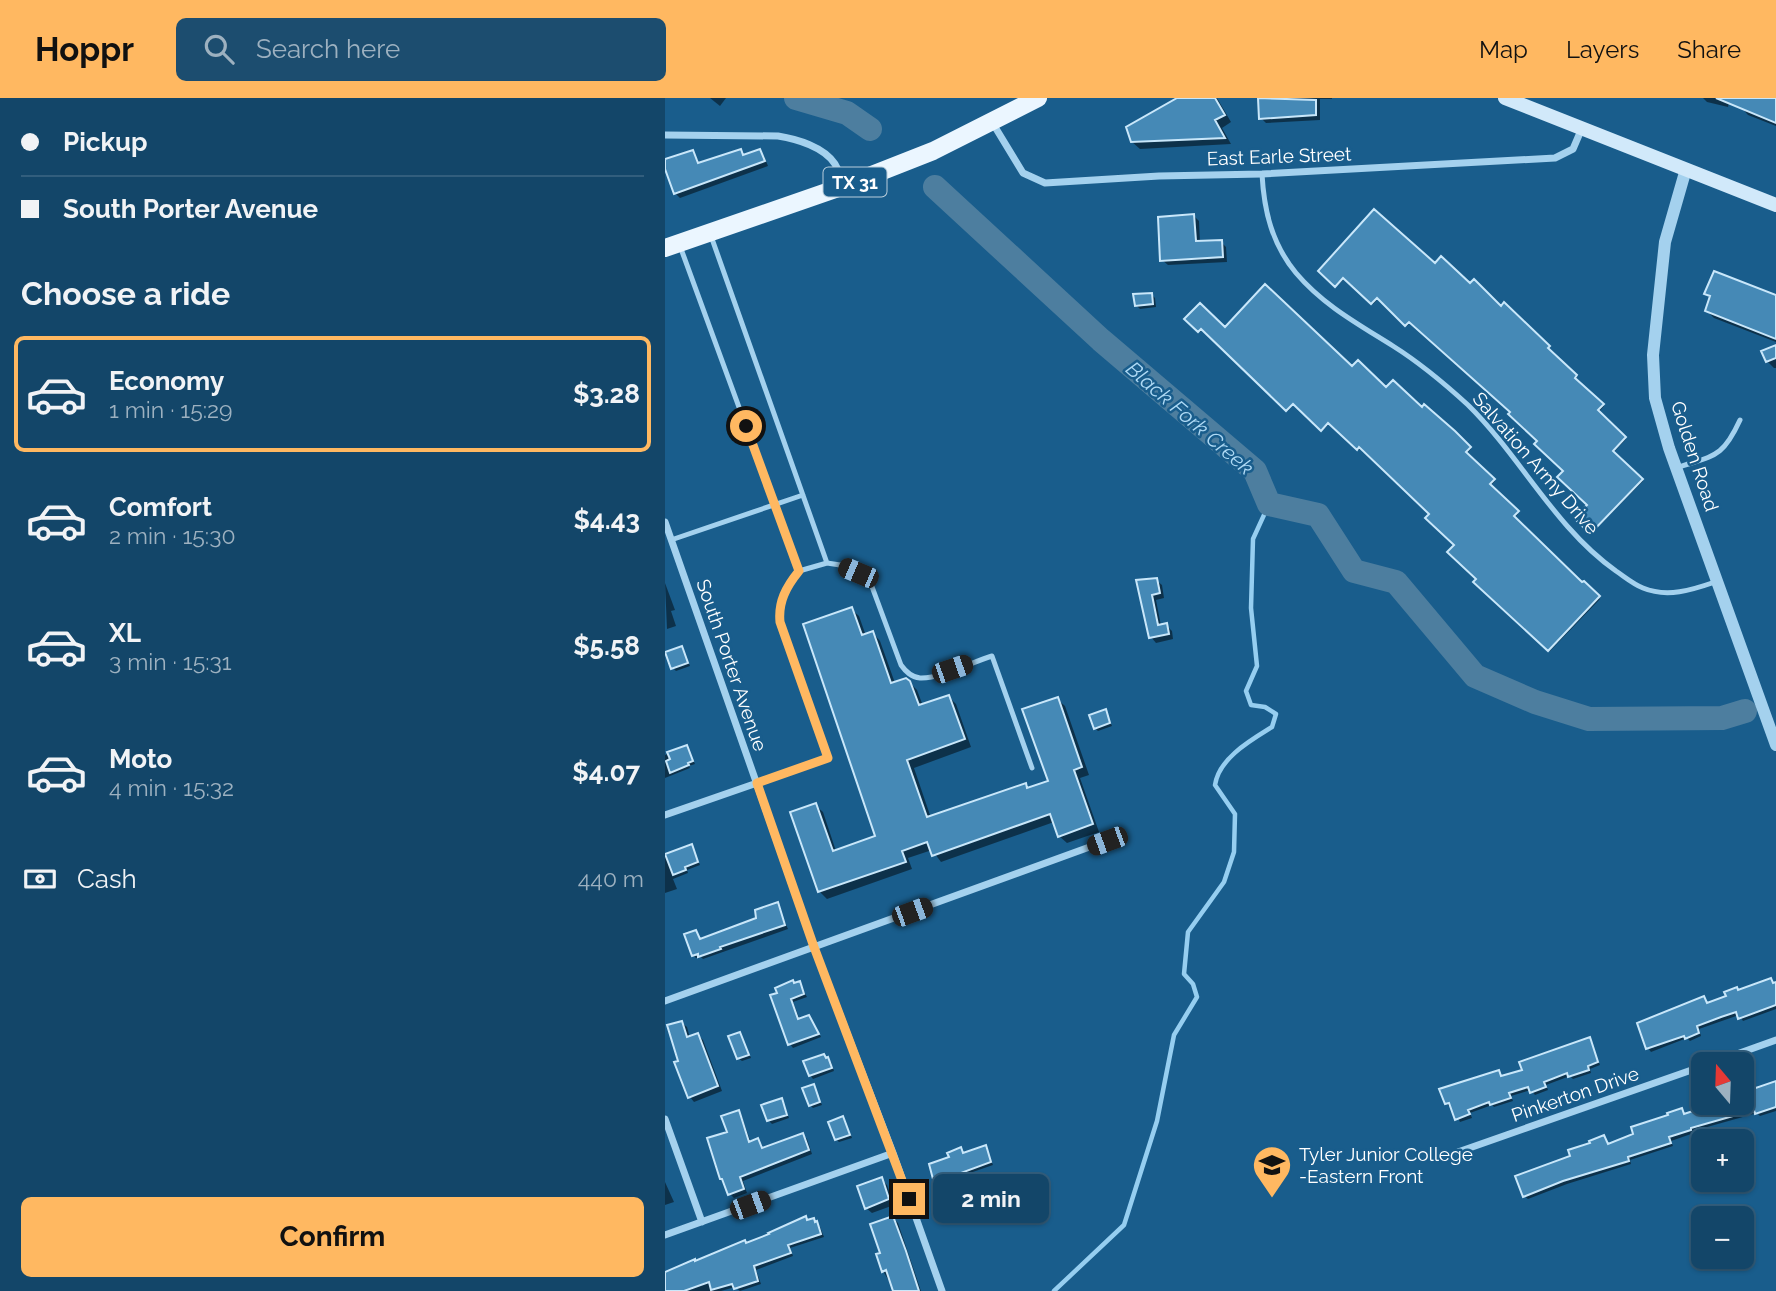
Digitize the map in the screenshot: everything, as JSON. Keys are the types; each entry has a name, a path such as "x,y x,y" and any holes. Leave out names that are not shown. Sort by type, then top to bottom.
{"main road":[{"name":"TX 31","path":"672,245 844,186 933,151 1038,98"},
{"path":"1505,98 1776,205"}],"street":[{"name":"East Earle Street","path":"992,122 1023,173 1045,183 1555,158 1573,149 1582,128"},
{"path":"665,135 790,138 809,145 832,160 844,186"},
{"name":"Golden Road","path":"1686,169 1665,242 1653,355 1655,398 1676,468 1776,745"},
{"name":"South Porter Avenue","path":"665,523 668,541 814,947 893,1153 942,1291"},
{"path":"665,815 757,783"},
{"path":"665,1002 1107,841"},
{"path":"1742,1052 1776,1040"},
{"name":"Pinkerton Drive","path":"1458,1152 1691,1070"},
{"path":"665,1119 702,1222"},
{"path":"665,1236 893,1153"}],"lane":[{"name":"Salvation Army Drive","path":"1262,174 1266,209 1273,236 1296,273 1337,312 1407,355 1475,412 1562,520 1592,552 1636,585 1654,592 1685,592 1718,581"},
{"path":"710,232 827,563"},
{"path":"672,245 799,571"},
{"path":"1676,468 1723,450 1740,420"},
{"path":"668,541 803,495"},
{"path":"757,783 828,758 780,622 779,611 782,597 799,571 827,563 858,573 871,584 901,665 911,676 932,676 992,656 1032,768"}],"building":[{"path":"1177,98 1215,98 1225,115 1215,120 1225,138 1131,142 1126,127"},
{"path":"1258,98 1316,100 1316,115 1259,119"},
{"path":"1716,98 1776,98 1776,123"},
{"path":"741,149 743,155 760,149 765,161 674,194 665,169 665,159 693,150 698,163"},
{"path":"1374,209 1435,263 1441,256 1470,283 1474,279 1501,306 1504,302 1550,346 1548,348 1577,375 1575,378 1604,404 1598,410 1626,437 1613,451 1643,479 1590,534 1574,518 1587,505 1557,477 1563,471 1534,444 1537,441 1508,414 1510,412 1409,322 1405,326 1377,298 1371,304 1343,278 1335,287 1318,271"},
{"path":"1194,214 1196,241 1222,240 1223,257 1160,261 1158,217"},
{"path":"1714,271 1776,295 1776,339 1705,311 1710,296 1704,294"},
{"path":"1265,284 1352,366 1358,360 1386,387 1393,380 1422,407 1424,404 1455,431 1471,447 1466,452 1495,479 1490,484 1519,511 1514,516 1600,596 1548,651 1473,582 1476,579 1447,552 1454,545 1425,518 1429,514 1359,447 1357,450 1328,423 1321,431 1293,404 1286,411 1201,329 1198,332 1184,319 1200,303 1225,327"},
{"path":"1152,293 1153,304 1135,306 1133,294"},
{"path":"1776,345 1776,358 1766,362 1761,351"},
{"path":"1157,578 1160,593 1152,595 1158,625 1167,623 1169,634 1149,638 1136,580"},
{"path":"852,607 862,635 873,631 891,683 906,678 910,681 919,705 949,695 965,739 907,760 927,817 1026,783 1027,788 1048,781 1022,709 1058,697 1082,767 1074,770 1093,824 1058,837 1050,814 932,856 927,842 902,851 906,862 818,892 790,812 816,803 833,851 875,836 803,624"},
{"path":"682,646 688,663 671,669 665,652"},
{"path":"1106,709 1110,723 1094,729 1089,715"},
{"path":"687,745 693,761 670,773 666,761 670,759 667,752"},
{"path":"692,844 698,862 673,875 665,854"},
{"path":"778,902 785,925 698,957 698,954 692,956 684,934 696,930 700,939 756,918 755,910"},
{"path":"1771,978 1773,983 1776,982 1776,1005 1738,1019 1736,1012 1721,1017 1697,1026 1699,1033 1685,1039 1684,1036 1646,1049 1637,1023 1704,996 1707,1003 1726,996 1724,992"},
{"path":"793,980 794,983 800,981 804,994 791,999 798,1019 809,1015 819,1034 788,1045 770,995 777,993 775,988"},
{"path":"682,1021 687,1037 698,1033 718,1086 688,1098 674,1062 678,1061 667,1025"},
{"path":"740,1032 749,1055 737,1059 728,1036"},
{"path":"1590,1037 1598,1062 1588,1066 1589,1070 1568,1077 1567,1073 1544,1082 1546,1087 1530,1093 1528,1087 1509,1093 1511,1098 1468,1110 1470,1114 1455,1120 1449,1103 1445,1104 1439,1089 1499,1070 1501,1076 1522,1070 1519,1062"},
{"path":"824,1054 832,1068 809,1076 803,1061"},
{"path":"1776,1081 1776,1107 1755,1114 1754,1089"},
{"path":"814,1084 820,1102 809,1106 802,1088"},
{"path":"782,1098 787,1115 767,1121 761,1105"},
{"path":"1682,1108 1684,1114 1691,1112 1691,1115 1736,1115 1669,1137 1671,1143 1628,1157 1629,1161 1563,1181 1523,1197 1515,1176 1570,1156 1568,1150 1604,1135 1608,1144 1633,1134 1631,1127"},
{"path":"739,1110 749,1142 758,1138 762,1148 803,1133 809,1150 740,1177 744,1189 728,1195 707,1138 727,1132 721,1116"},
{"path":"843,1116 850,1135 835,1140 828,1122"},
{"path":"986,1145 991,1162 934,1183 929,1164 949,1157 947,1153 961,1147 963,1153"},
{"path":"882,1177 889,1199 865,1209 857,1186"},
{"path":"999,1183 1001,1191 980,1200 982,1206 946,1217 941,1201"},
{"path":"806,1216 807,1220 814,1218 815,1222 817,1221 821,1234 788,1245 791,1253 754,1266 758,1281 734,1289 732,1284 711,1290 709,1282 684,1291 665,1291 665,1272 745,1240 746,1243 769,1234"},
{"path":"893,1216 919,1291 893,1291 886,1270 882,1272 876,1254 880,1253 870,1224"}],"waterway":[{"name":"Black Fork Creek","path":"796,98 847,113 870,129"},
{"name":"Black Fork Creek","path":"935,187 1101,340 1255,471 1269,504 1318,515 1354,571 1396,582 1475,676 1535,702 1589,719 1722,718 1745,711"},
{"path":"1054,1291 1124,1225 1157,1121 1174,1035 1197,997 1193,984 1184,974 1188,932 1224,882 1234,852 1235,814 1215,785 1229,758 1272,727 1276,714 1265,707 1251,705 1246,691 1257,666 1251,608 1253,539 1269,504"}],"place":[{"name":"Tyler Junior College -Eastern Front","path":"1272,1199"}],"route":[{"path":"746,426 799,571 782,597 780,622 828,758 757,783 814,947 909,1199"}]}
